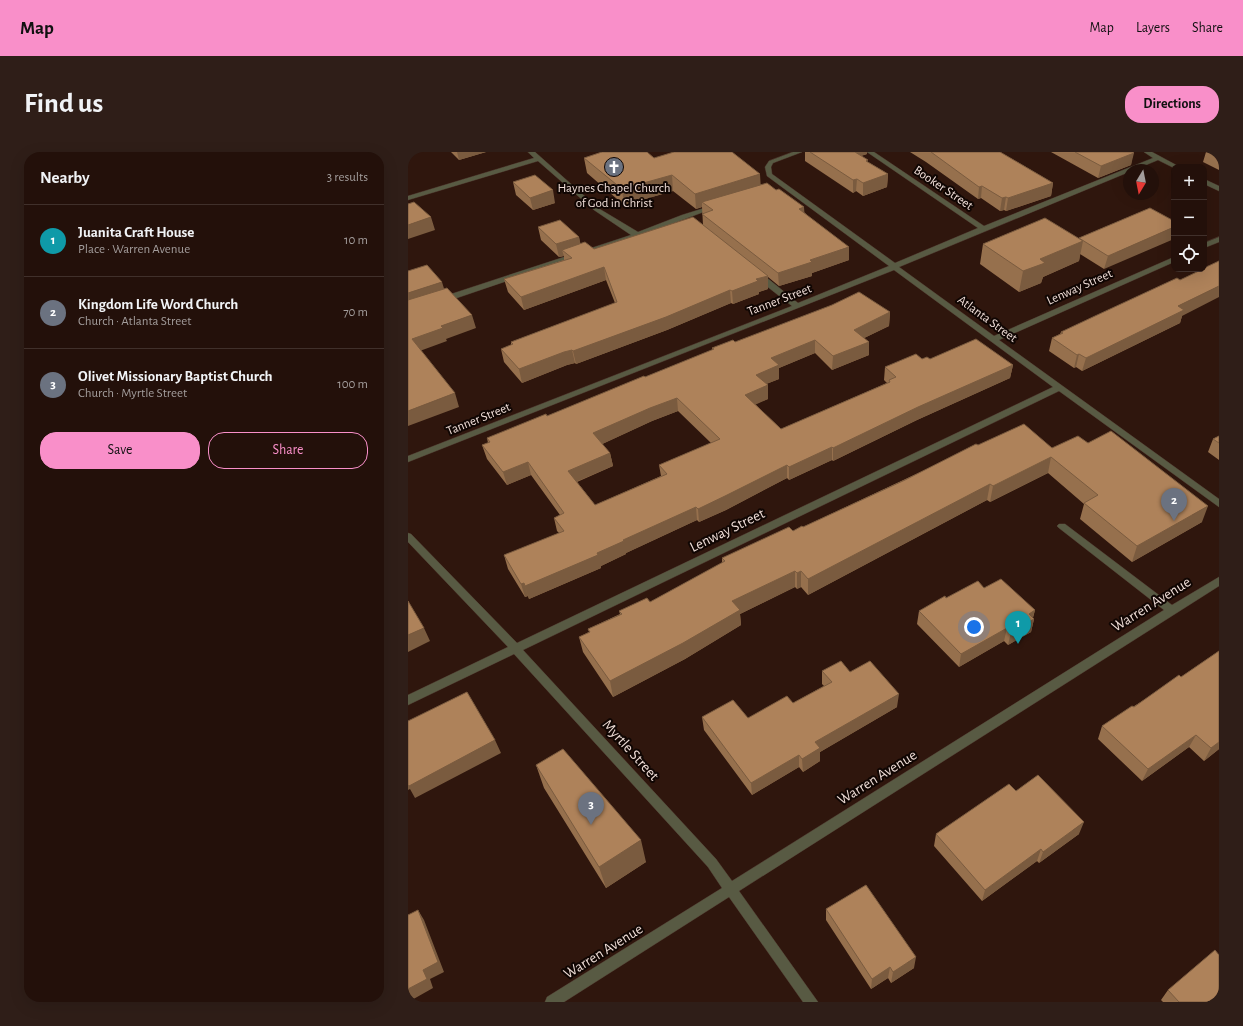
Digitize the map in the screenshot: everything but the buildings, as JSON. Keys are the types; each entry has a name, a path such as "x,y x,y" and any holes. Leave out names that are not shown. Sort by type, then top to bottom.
{"street":[{"path":"531,152 596,209 638,234"},
{"path":"781,154 799,152"},
{"name":"Booker Street","path":"870,152 984,229"},
{"path":"1147,152 1171,164"},
{"name":"Atlanta Street","path":"781,154 768,166 770,175 781,187 896,266 1219,504"},
{"name":"Tanner Street","path":"408,459 886,272 904,261 1158,158"},
{"path":"408,198 539,159"},
{"path":"1207,183 1219,189"},
{"path":"438,302 687,218 720,205"},
{"path":"1207,245 1219,239"},
{"name":"Lenway Street","path":"994,339 1171,260"},
{"path":"749,268 797,306"},
{"name":"Lenway Street","path":"408,700 1060,387"},
{"path":"1062,526 1171,610"},
{"name":"Myrtle Street","path":"408,536 516,649 712,863 811,1002"},
{"name":"Warren Avenue","path":"552,1002 730,888 1219,581"}],"place":[{"name":"Haynes Chapel Church of God in Christ","path":"614,167"},
{"name":"Kingdom Life Word Church","path":"1174,521"},
{"name":"Juanita Craft House","path":"1018,644"},
{"name":"Olivet Missionary Baptist Church","path":"591,825"}]}
